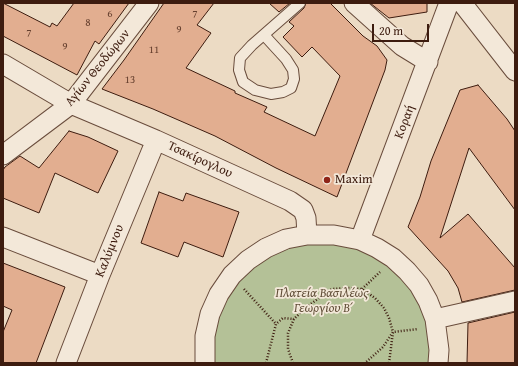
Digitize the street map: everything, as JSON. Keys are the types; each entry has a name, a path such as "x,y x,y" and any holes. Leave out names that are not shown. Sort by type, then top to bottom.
{"street":[{"name":"Αγίων Θεοδώρων","path":"3,155 71,104 149,3"},
{"path":"354,3 402,46 428,62"},
{"name":"Κοραή","path":"360,240 449,3"},
{"path":"462,3 515,71"},
{"name":"Τσακίρογλου","path":"3,64 71,104 156,140 290,201 303,210 306,218 307,235"},
{"name":"Καλύμνου","path":"66,363 100,275 156,140"},
{"path":"205,363 205,336 210,314 219,294 232,275 248,260 266,248 286,239 307,235 334,235 360,240 393,258 407,271 419,285 428,301 436,323 439,350 438,363"},
{"path":"3,236 100,275"},
{"path":"436,323 515,301"}],"lane":[{"path":"264,35 293,70 294,79 292,88 283,92 271,94 254,90 243,82 238,70 240,58 252,45 300,3"}],"path":[{"path":"362,289 393,258"},
{"path":"232,275 276,324"},
{"path":"294,363 288,349 288,333 294,319 305,308 332,289 348,288 362,289 375,298 384,308 393,332 389,363"},
{"path":"266,363 276,324 283,318 294,319"},
{"path":"365,363 383,347 393,332 436,323"}],"green space":[{"name":"Πλατεία Βασιλέως Γεωργίου Β΄","path":"309,241 359,247 389,264 414,292 423,309 428,328 430,346 429,363 215,363 215,328 227,296 248,269 277,251"}],"building":[{"path":"3,3 50,27 52,23 57,26 74,3 129,3 99,44 95,41 77,75 3,36"},
{"path":"164,3 214,3 197,25 211,33 186,68 235,91 235,93 267,107 264,112 315,136 340,76 312,47 302,57 283,37 294,26 289,22 304,8 306,3 330,3 363,36 377,46 387,60 385,70 337,197 276,168 215,136 102,89"},
{"path":"269,3 290,3 279,12"},
{"path":"370,3 427,3 427,12 389,18"},
{"path":"478,85 507,119 515,131 515,210 469,148 440,238 468,214 515,268 515,290 462,302 458,288 448,271 408,227 420,197 431,161 460,90"},
{"path":"69,131 88,137 118,151 98,193 55,173 39,213 3,198 3,170 5,167 20,156 39,168"},
{"path":"159,192 183,201 186,193 239,212 223,257 184,242 178,257 141,243"},
{"path":"3,263 65,287 36,363 3,363 3,332 12,310 3,306"},
{"path":"515,312 515,363 467,363 468,323"}],"place":[{"name":"Maxim","path":"327,180"}]}
